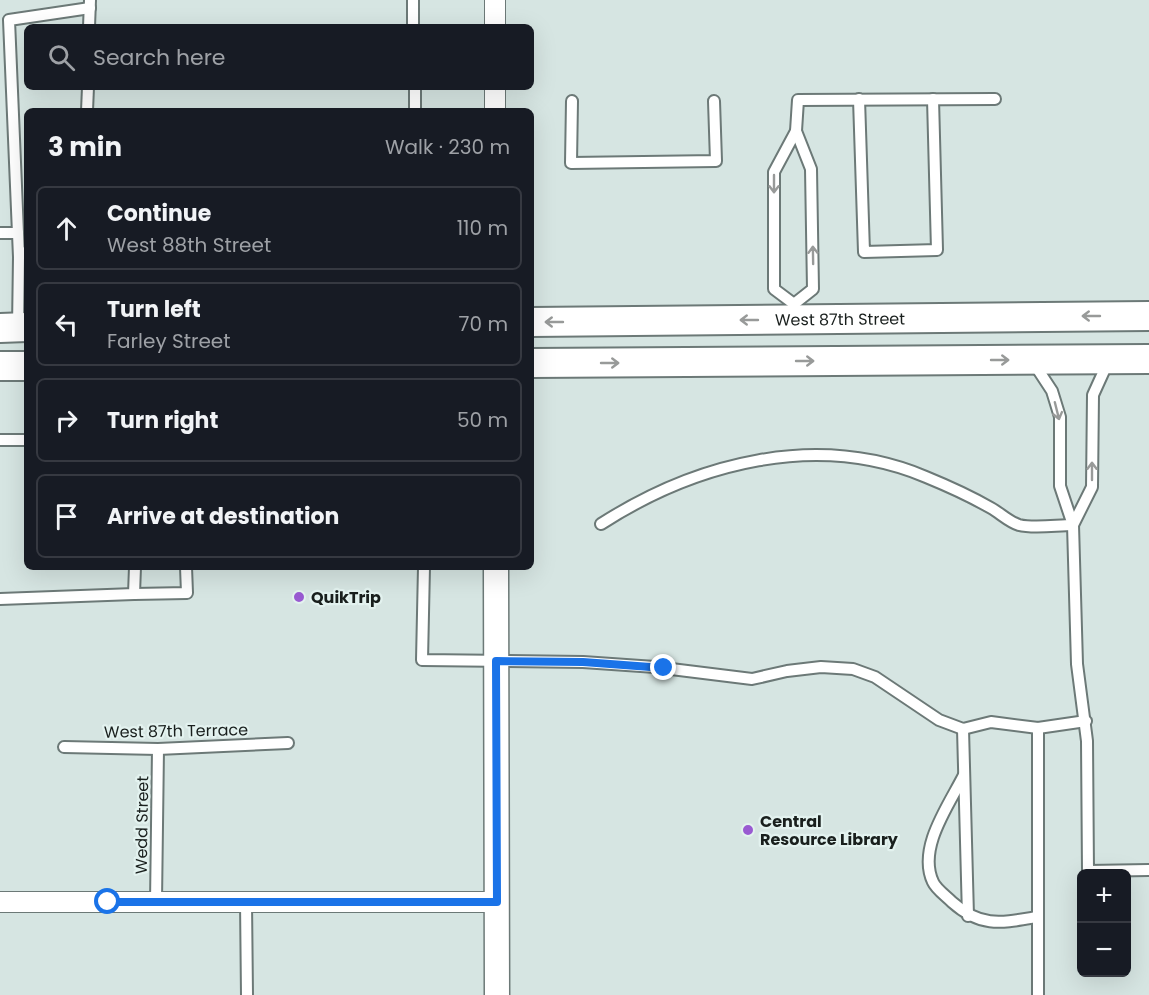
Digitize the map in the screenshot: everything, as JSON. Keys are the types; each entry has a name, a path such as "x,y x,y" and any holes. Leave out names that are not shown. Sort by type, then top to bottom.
{"main road":[{"name":"West 87th Street","path":"534,322 794,312 1149,316"},
{"path":"534,363 1149,359"},
{"path":"0,366 24,366"}],"street":[{"path":"495,0 495,24"},
{"path":"495,90 495,108"},
{"path":"496,570 497,995"},
{"path":"0,902 497,902"}],"lane":[{"path":"413,0 413,24"},
{"path":"15,328 23,254 18,232 4,20 90,4 89,24"},
{"path":"87,108 88,90"},
{"path":"415,90 416,108"},
{"path":"859,99 864,252 937,250 933,99"},
{"path":"796,131 811,169 813,289 794,312 774,289 774,172 796,131 798,100 995,99"},
{"path":"572,100 571,163 716,161 714,101"},
{"path":"0,233 18,232"},
{"path":"1073,525 1092,487 1093,395 1109,359"},
{"path":"1031,360 1052,391 1060,417 1060,486 1073,525 1077,664 1086,721 1088,871 1149,870"},
{"path":"0,440 24,440"},
{"path":"601,524 628,507 697,475 766,457 825,456 870,461 923,475 1019,525 1073,525"},
{"path":"134,594 135,570"},
{"path":"0,599 187,593 186,570"},
{"path":"424,570 422,660 655,667 752,679 787,670 822,667 853,669 875,677 939,720 963,729 991,722 1038,728 1086,721"},
{"path":"1038,728 1038,995"},
{"path":"963,729 968,916"},
{"name":"West 87th Terrace","path":"64,747 158,750 288,743"},
{"name":"Wedd Street","path":"156,902 158,750"},
{"path":"964,775 932,842 928,867 933,884 968,916 990,922 1037,917"},
{"path":"246,902 247,995"}],"place":[{"name":"QuikTrip","path":"299,597"},
{"name":"Central Resource Library","path":"748,830"}],"route":[{"path":"108,902 497,902 496,661 583,662 664,668"}]}
